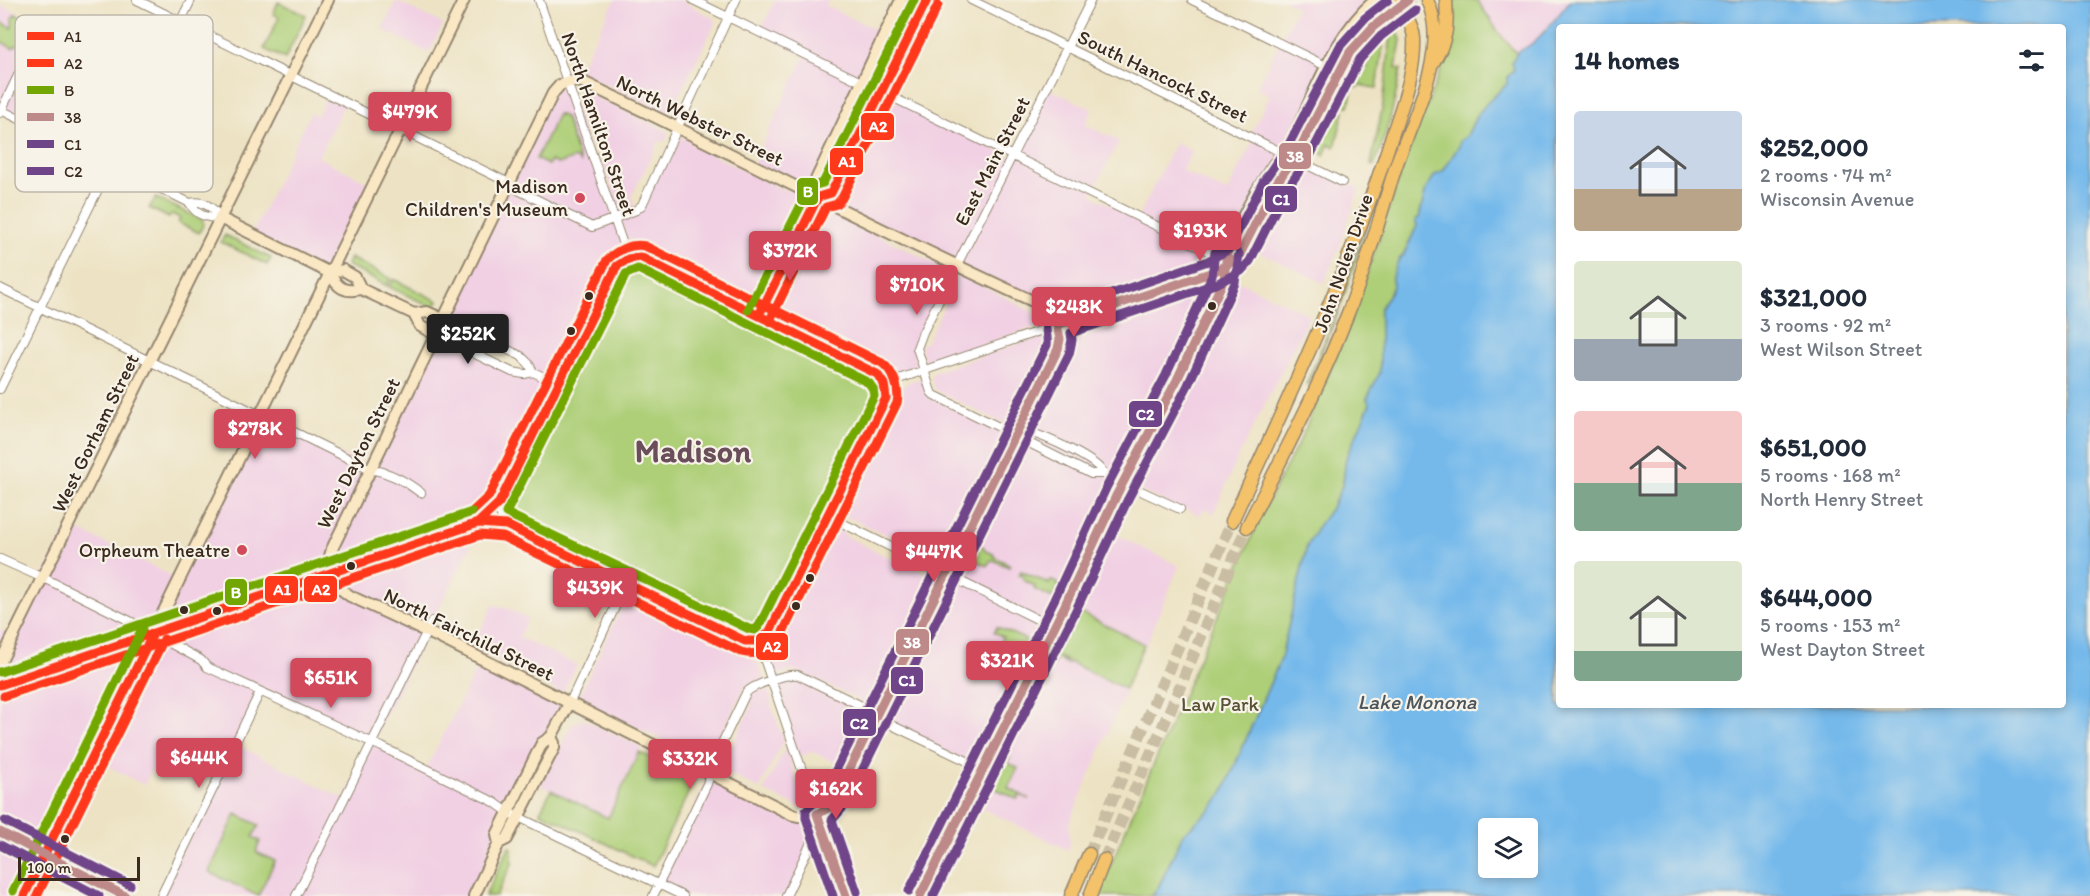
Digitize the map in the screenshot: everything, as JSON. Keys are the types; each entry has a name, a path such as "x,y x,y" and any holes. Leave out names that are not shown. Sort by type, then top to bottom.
{"main road":[{"name":"John Nolen Drive","path":"1247,527 1311,399 1349,312 1399,156 1427,84 1431,65 1432,15 1427,0"},
{"path":"1431,65 1444,44 1446,0"},
{"name":"John Nolen Drive","path":"1232,521 1336,289 1378,176 1404,96 1413,58 1413,29 1403,2"},
{"path":"1071,896 1089,854"},
{"path":"1090,896 1104,860"}],"street":[{"path":"137,0 166,15"},
{"path":"184,15 191,0"},
{"name":"West Gorham Street","path":"0,663 328,0"},
{"path":"24,896 464,0"},
{"name":"North Hamilton Street","path":"539,0 628,259"},
{"path":"693,0 1012,158 1210,252 1225,265"},
{"path":"213,38 509,183 518,190 589,226 596,226 640,208 736,0"},
{"path":"759,315 818,197 814,184 901,0"},
{"path":"818,197 831,193 927,0"},
{"name":"South Hancock Street","path":"971,0 1342,182"},
{"name":"East Main Street","path":"1016,432 1005,430 932,394 917,345 1091,0"},
{"path":"1192,0 1338,72"},
{"path":"920,896 1123,483 1177,381 1224,279 1226,254 1233,238 1263,182 1290,142 1326,66 1353,22 1375,0"},
{"path":"884,384 1214,272 1237,259 1274,187 1294,158 1350,52 1362,37 1403,2"},
{"name":"North Webster Street","path":"566,82 583,82 1042,306 1053,315 1057,325"},
{"name":"West Dayton Street","path":"330,573 328,563 331,553 370,469 554,93 560,85 566,82"},
{"path":"15,83 1,112 15,119"},
{"path":"0,389 96,192"},
{"path":"167,192 190,203 194,210 208,218 220,218 330,273 335,284 343,288 352,291 362,289"},
{"path":"0,685 478,523 506,525 745,641 765,639 886,398 884,384 877,374 759,315 640,257 628,259 617,266 499,503 478,523"},
{"path":"330,273 343,270 355,277 362,289 414,314 427,312 521,356 530,364 533,372"},
{"path":"0,288 370,469 380,471 414,487 421,493"},
{"path":"414,314 420,326 512,372 524,374 533,372 559,384"},
{"path":"817,814 824,811 834,800 1059,346 1057,325"},
{"path":"1016,432 1023,440 1091,474 1104,474 1180,509"},
{"path":"1016,432 1027,432 1073,451 1097,465 1104,474"},
{"path":"499,503 499,511 506,525"},
{"path":"828,516 1053,627"},
{"path":"0,559 135,624 142,633 153,634 201,660 207,667 260,692 271,694 372,742 494,802 513,814 683,896"},
{"name":"North Fairchild Street","path":"330,573 334,582 350,596 793,814 804,817 817,814"},
{"path":"474,896 499,843 507,839 513,814 542,743 551,737 569,704 626,584"},
{"path":"296,896 432,621"},
{"path":"758,641 846,896"},
{"path":"653,896 707,784 713,762 747,691 753,687 791,674 798,675 866,708 885,722 984,769"},
{"path":"161,896 260,692"},
{"path":"786,896 818,828 817,814"},
{"path":"0,832 125,896"}],"shaded area":[{"path":"615,0 681,0 714,19 715,24 669,115 578,71"},
{"path":"775,0 828,0 826,6 885,34 814,184 825,195 881,93 1012,157 1047,88 1092,109 1085,125 1119,141 1091,195 1138,218 1175,143 1192,151 1182,171 1227,192 1254,139 1249,137 1270,95 1257,88 1297,7 1284,0 1375,0 1362,12 1229,247 1225,275 1310,315 1238,457 1214,513 1205,509 1200,515 1180,509 1123,483 1101,527 1179,566 1146,645 1065,605 1042,649 1126,690 1069,824 1070,845 1068,850 967,801 984,770 876,716 849,769 813,752 797,757 772,681 791,674 875,715 1058,349 1053,315 752,166 805,56 759,33"},
{"path":"1477,0 1571,0 1535,40 1517,54 1499,33"},
{"path":"396,1 443,24 429,53 382,29"},
{"path":"0,5 22,15 15,15 15,120 0,113"},
{"path":"213,37 221,41 213,56"},
{"path":"566,82 628,259 623,261 499,503 482,523 372,742 426,769 479,664 491,663 569,704 544,741 476,896 161,896 222,768 165,742 144,785 93,758 24,896 0,896 0,630 13,636 69,525 180,580 261,415 370,469 436,335 512,372 533,372 529,364 443,319 553,93","holes":["260,692 371,742 344,799 235,744"]},
{"path":"585,92 667,131 667,139 664,142 659,141 631,197 635,205 628,209 618,212 614,208 613,193 581,97 581,93"},
{"path":"328,94 345,103 318,157 373,185 330,273 252,234 310,113 317,116"},
{"path":"680,137 781,189 790,190 802,197 802,208 761,294 754,302 744,300 629,240 626,236 621,220 640,211 674,143"},
{"path":"1294,158 1359,188 1324,283 1245,245"},
{"path":"820,210 825,210 948,270 947,277 913,348 916,367 891,373 781,319 774,313 772,308 774,299"},
{"path":"964,276 1034,313 1044,321 1043,324 928,364 925,362 922,344 926,343 954,286 953,280"},
{"path":"1042,336 1049,338 1049,346 1010,422 1006,425 935,390 931,378 934,372"},
{"path":"921,378 928,396 1004,433 978,491 953,538 953,544 945,558 940,561 928,553 847,517 840,508 898,391 909,382"},
{"path":"834,529 841,530 847,537 930,575 933,579 870,705 794,670 776,675 769,657 770,646 822,538 825,533"},
{"path":"634,598 749,653 759,665 763,679 744,689 706,764 687,751 585,703 582,699 580,694 616,619 625,603"},
{"path":"493,605 507,608 528,619 519,637 577,665 564,691 558,692 541,681 472,647"},
{"path":"764,688 771,695 771,705 784,741 759,789 720,769 717,763 719,758 726,759 752,704 748,697"},
{"path":"583,719 642,747 608,818 540,785 572,725"},
{"path":"786,747 805,806 801,808 763,791"},
{"path":"710,773 793,815 817,814 818,828 786,896 683,896 659,885"}],"green space":[{"name":"Law Park","path":"1450,0 1477,0 1499,33 1517,54 1512,62 1514,70 1507,84 1476,117 1467,136 1443,171 1435,175 1426,189 1419,218 1416,220 1417,226 1392,278 1393,287 1380,309 1381,372 1367,398 1370,404 1346,458 1343,484 1332,507 1307,546 1281,658 1223,793 1212,808 1183,834 1152,896 1097,896 1261,515 1303,434 1355,309 1402,169 1443,64 1447,46"},
{"path":"278,2 306,15 285,59 264,49 279,17 273,14"},
{"path":"15,14 17,15 15,15 15,46 12,48 0,41 0,22 12,28 12,18"},
{"path":"1398,31 1401,40 1396,68 1401,69 1390,118 1374,166 1371,165 1383,104 1391,35"},
{"path":"1380,43 1383,47 1377,88 1353,86 1349,106 1345,106 1337,98 1345,80 1361,75"},
{"path":"1333,106 1344,111 1335,147 1329,144 1324,155 1313,149"},
{"path":"558,114 565,117 580,162 575,158 558,164 550,161 548,165 536,159"},
{"path":"1378,195 1339,310 1308,385 1306,384 1338,310 1347,278"},
{"path":"156,198 201,219 204,223 199,233 178,223 180,218 172,214 169,218 149,208"},
{"path":"225,235 271,258 267,265 221,242"},
{"path":"350,258 390,278 387,286 348,266"},
{"path":"637,265 871,379 878,388 877,399 763,626 754,634 741,632 515,521 509,514 510,499 621,272 626,267"},
{"path":"393,279 438,301 432,307 389,287"},
{"path":"975,543 1010,565 1009,567 993,560 987,566 968,557"},
{"path":"1021,571 1049,584 1051,580 1060,585 1053,598 1034,589 1035,586 1023,580 1024,577 1019,575"},
{"path":"1077,611 1144,644 1125,689 1057,656 1069,665 1057,659 1052,665 1050,663"},
{"path":"997,627 1029,641 1030,645 1019,667 1022,669 1020,672 1013,671 1021,653 1000,643 1003,637 994,632"},
{"path":"639,752 695,779 653,866 540,812 551,790 608,818"},
{"path":"1006,755 1010,757 1007,762 1018,768 1008,788 1029,799 1020,795 1017,799 990,786"},
{"path":"236,814 259,825 253,837 260,841 256,852 275,861 258,896 209,872"},
{"path":"509,847 512,848 512,864 496,896 485,896"}],"water":[{"name":"Lake Monona","path":"1571,0 2090,0 2090,896 1152,896 1183,834 1212,808 1223,793 1281,658 1307,546 1332,507 1343,484 1346,458 1370,404 1367,399 1380,372 1380,309 1393,287 1392,277 1399,259 1403,256 1417,226 1415,220 1419,218 1426,189 1435,175 1443,171 1460,141 1467,136 1476,117 1486,104 1507,84 1507,78 1514,70 1512,62 1518,51 1539,37"}],"tunnel":[{"path":"1089,854 1232,521"},
{"path":"1104,860 1247,527"}],"transit line":[{"name":"B","path":"748,310 808,191 812,186 823,183 914,0"},
{"name":"A1","path":"759,315 818,197 831,193 927,0"},
{"name":"C2","path":"833,896 806,818 806,810 824,794 1047,345 1046,324 1049,317 1208,261 1229,249 1263,182 1289,144 1340,46 1365,18 1388,0"},
{"name":"38","path":"846,896 817,814 828,808 834,800 1058,349 1060,339 1057,325 1213,272 1234,261 1239,256 1274,187 1299,150 1350,52 1373,27 1408,0"},
{"name":"A2","path":"770,320 826,207 837,204 842,198 938,5"},
{"name":"C1","path":"857,892 832,820 845,805 1069,354 1071,333 1218,283 1241,271 1250,261 1284,193 1310,156 1360,59 1381,36 1415,10"},
{"name":"A2","path":"4,696 480,535 503,537 741,652 763,652 772,647 780,638 897,403 898,392 895,381 890,371 882,363 645,246 629,246 607,260 489,496 472,512"},
{"name":"C2","path":"909,891 1054,600 1106,488 1166,375 1212,276 1215,252"},
{"name":"38","path":"920,896 1065,605 1117,494 1177,380 1224,279 1227,253"},
{"name":"C1","path":"933,896 1076,610 1128,499 1188,385 1235,283 1239,254"},
{"name":"A1","path":"640,257 877,374 884,384 886,398 769,633 758,641 745,641 506,525 478,523 499,503 617,266 628,259 640,257"},
{"name":"B","path":"638,269 869,383 873,389 874,396 755,630 506,513 626,274 638,269"},
{"name":"B","path":"0,672 472,512"},
{"name":"A1","path":"0,685 478,523"},
{"name":"B","path":"13,891 142,629"},
{"name":"A1","path":"24,896 153,634"},
{"name":"A2","path":"37,896 164,639"},
{"name":"C2","path":"5,821 130,885"},
{"name":"38","path":"0,832 125,896"},
{"name":"C1","path":"0,845 99,896"}],"place":[{"name":"Madison Children's Museum","path":"580,198"},
{"name":"Orpheum Theatre","path":"242,550"}],"district":[{"name":"Madison","path":"693,451"}]}
